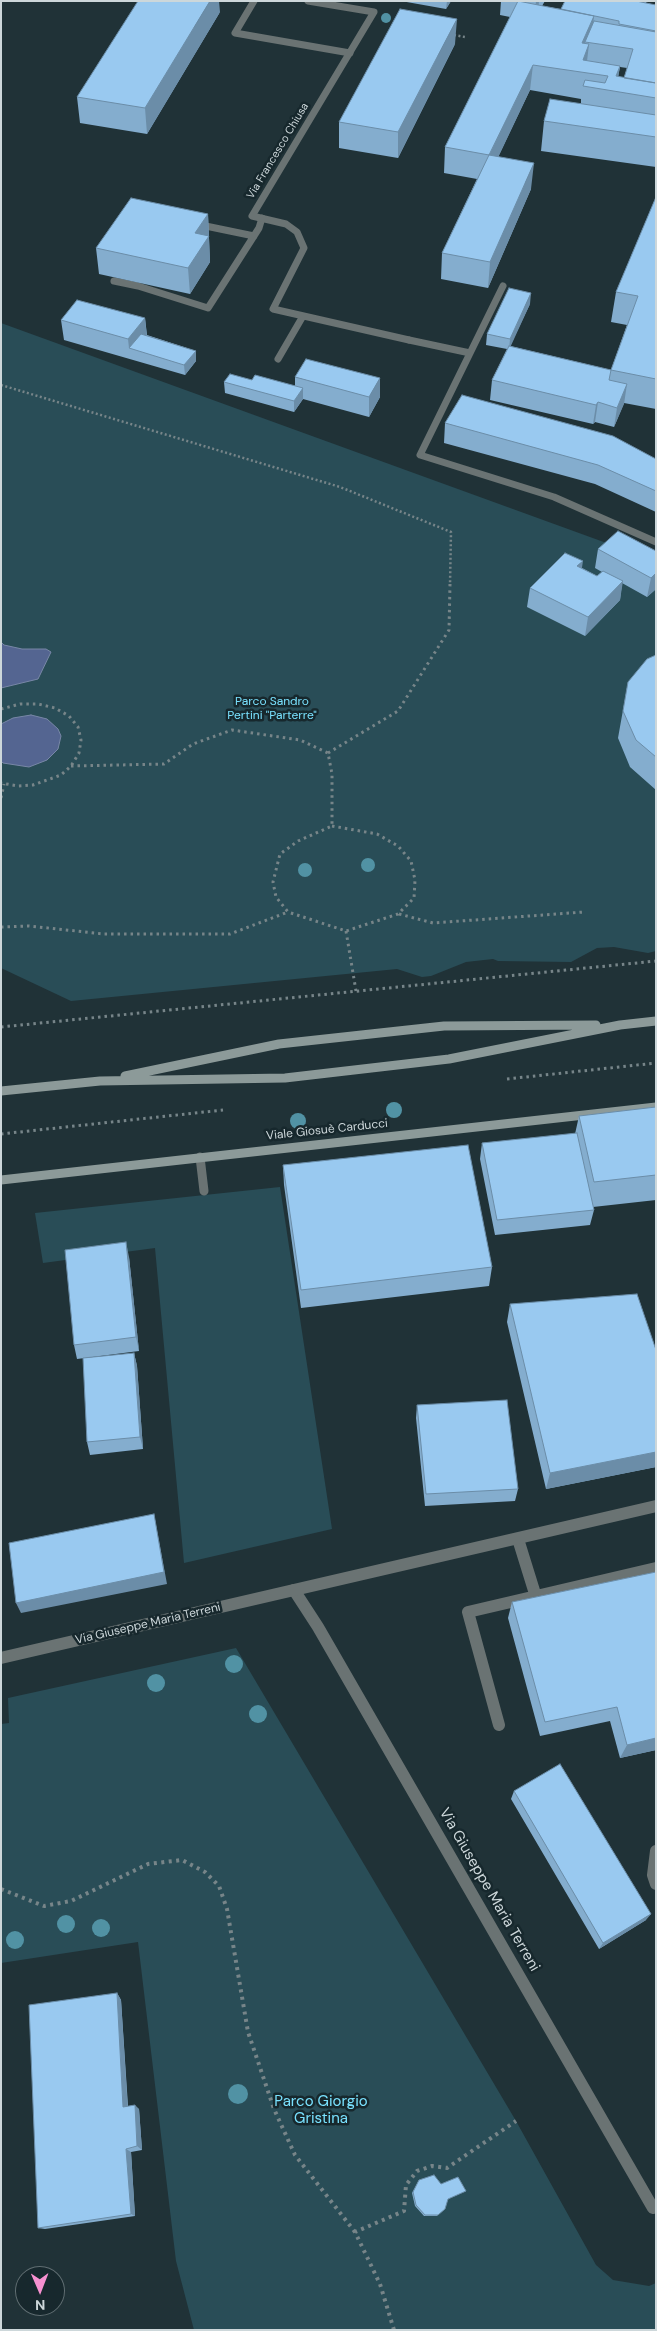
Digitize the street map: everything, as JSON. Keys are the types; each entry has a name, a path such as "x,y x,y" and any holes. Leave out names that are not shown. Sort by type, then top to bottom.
{"main road":[{"path":"100,1081 285,1078 449,1059 620,1025 656,1021"},
{"path":"1,1092 100,1081 279,1044 444,1026 620,1025"},
{"name":"Viale Giosuè Carducci","path":"1,1180 656,1107"}],"street":[{"path":"254,1 235,33 350,53"},
{"name":"Via Francesco Chiusa","path":"308,1 374,12 252,216 286,224 297,232 304,248 273,309 470,354"},
{"path":"114,280 208,308 254,236 262,218"},
{"path":"187,222 254,236"},
{"path":"504,286 420,455 554,497 656,542"},
{"path":"278,359 303,316"},
{"path":"200,1157 204,1191"},
{"name":"Via Giuseppe Maria Terreni","path":"1,1658 656,1506"},
{"path":"518,1539 536,1597"},
{"path":"499,1725 468,1612 656,1568"},
{"name":"Via Giuseppe Maria Terreni","path":"294,1590 318,1627 655,2207"},
{"path":"656,1851 653,1875 656,1884"}],"path":[{"path":"446,34 466,37"},
{"path":"1,386 340,487 451,532 449,630 398,711 328,753"},
{"path":"1,709 20,704 38,704 55,708 69,716 78,727 82,740 79,753 71,766 61,775 48,781 18,786 2,783 1,798"},
{"path":"71,766 164,764 193,744 232,730 300,740 328,753"},
{"path":"328,753 332,774 332,826"},
{"path":"332,826 377,834 398,846 410,861 415,880 414,898 398,914 346,931 288,912 276,897 273,882 280,854 298,840 332,826"},
{"path":"1,927 29,926 104,934 230,934 288,912"},
{"path":"398,914 433,923 584,912"},
{"path":"346,931 356,991"},
{"path":"1,1028 656,961"},
{"path":"1,1889 44,1906 70,1902 148,1864 182,1860 204,1872 219,1886 227,1909 248,2032 274,2109 295,2155 355,2232 380,2284 394,2330"},
{"path":"355,2232 404,2211 406,2184 417,2171 432,2166 447,2168 516,2121"}],"green space":[{"name":"Parco Sandro Pertini \"Parterre\"","path":"1,323 656,561 656,951 648,953 614,947 597,948 571,962 498,961 493,959 466,962 431,976 422,977 397,969 71,1001 1,968"},
{"path":"280,1187 332,1529 184,1563 155,1248 43,1263 35,1213"},
{"name":"Parco Giorgio Gristina","path":"236,1648 516,2121 596,2265 613,2280 649,2286 656,2283 656,2330 194,2330 176,2261 138,1942 1,1963 1,1724 9,1723 8,1698"}],"water":[{"path":"1,642 4,645 22,649 46,649 51,652 38,679 1,688"},
{"path":"31,715 47,719 58,729 61,736 58,749 47,760 29,767 3,763 1,761 1,724 13,718"}],"building":[{"path":"138,1 210,1 145,108 77,97"},
{"path":"518,1 594,16 582,43 589,44 583,60 620,66 616,76 656,83 656,98 583,86 585,80 605,83 608,76 533,65 489,155 445,147"},
{"path":"565,1 636,1 656,5 656,31 619,24 619,21 561,9"},
{"path":"400,9 457,19 398,132 339,122"},
{"path":"594,21 656,32 656,83 624,78 633,49 585,42"},
{"path":"550,99 656,115 656,137 544,121"},
{"path":"489,155 534,163 490,262 442,253"},
{"path":"656,197 656,379 611,370 638,296 616,292"},
{"path":"131,198 208,214 195,233 209,236 188,268 96,248"},
{"path":"509,288 531,293 510,339 487,334"},
{"path":"77,300 145,318 128,339 61,320"},
{"path":"141,334 196,351 184,365 129,348"},
{"path":"509,346 611,370 609,380 627,384 617,408 598,402 596,405 492,380"},
{"path":"306,359 380,378 369,397 295,377"},
{"path":"230,374 252,380 255,375 303,388 294,401 224,382"},
{"path":"462,395 613,436 656,459 656,491 598,465 445,423"},
{"path":"618,531 656,551 656,573 651,578 598,549"},
{"path":"565,553 583,561 577,566 597,576 603,571 623,581 588,617 530,588"},
{"path":"656,655 656,757 636,740 623,711 628,682 647,659"},
{"path":"656,1107 656,1175 594,1182 579,1116"},
{"path":"577,1133 594,1210 497,1220 482,1143"},
{"path":"468,1145 492,1267 301,1290 283,1165"},
{"path":"126,1242 136,1337 74,1345 65,1250"},
{"path":"637,1294 656,1350 656,1452 550,1473 510,1304"},
{"path":"134,1353 140,1437 87,1442 83,1358"},
{"path":"507,1400 518,1489 426,1494 417,1405"},
{"path":"154,1514 164,1572 16,1603 9,1543"},
{"path":"656,1572 656,1738 627,1745 617,1707 545,1722 512,1602"},
{"path":"560,1764 651,1914 603,1943 514,1791"},
{"path":"117,1993 123,2107 135,2105 137,2146 126,2149 131,2214 38,2228 29,2005"},
{"path":"434,2175 441,2184 458,2177 466,2191 448,2199 445,2209 438,2215 425,2215 416,2205 413,2192 419,2180"}]}
